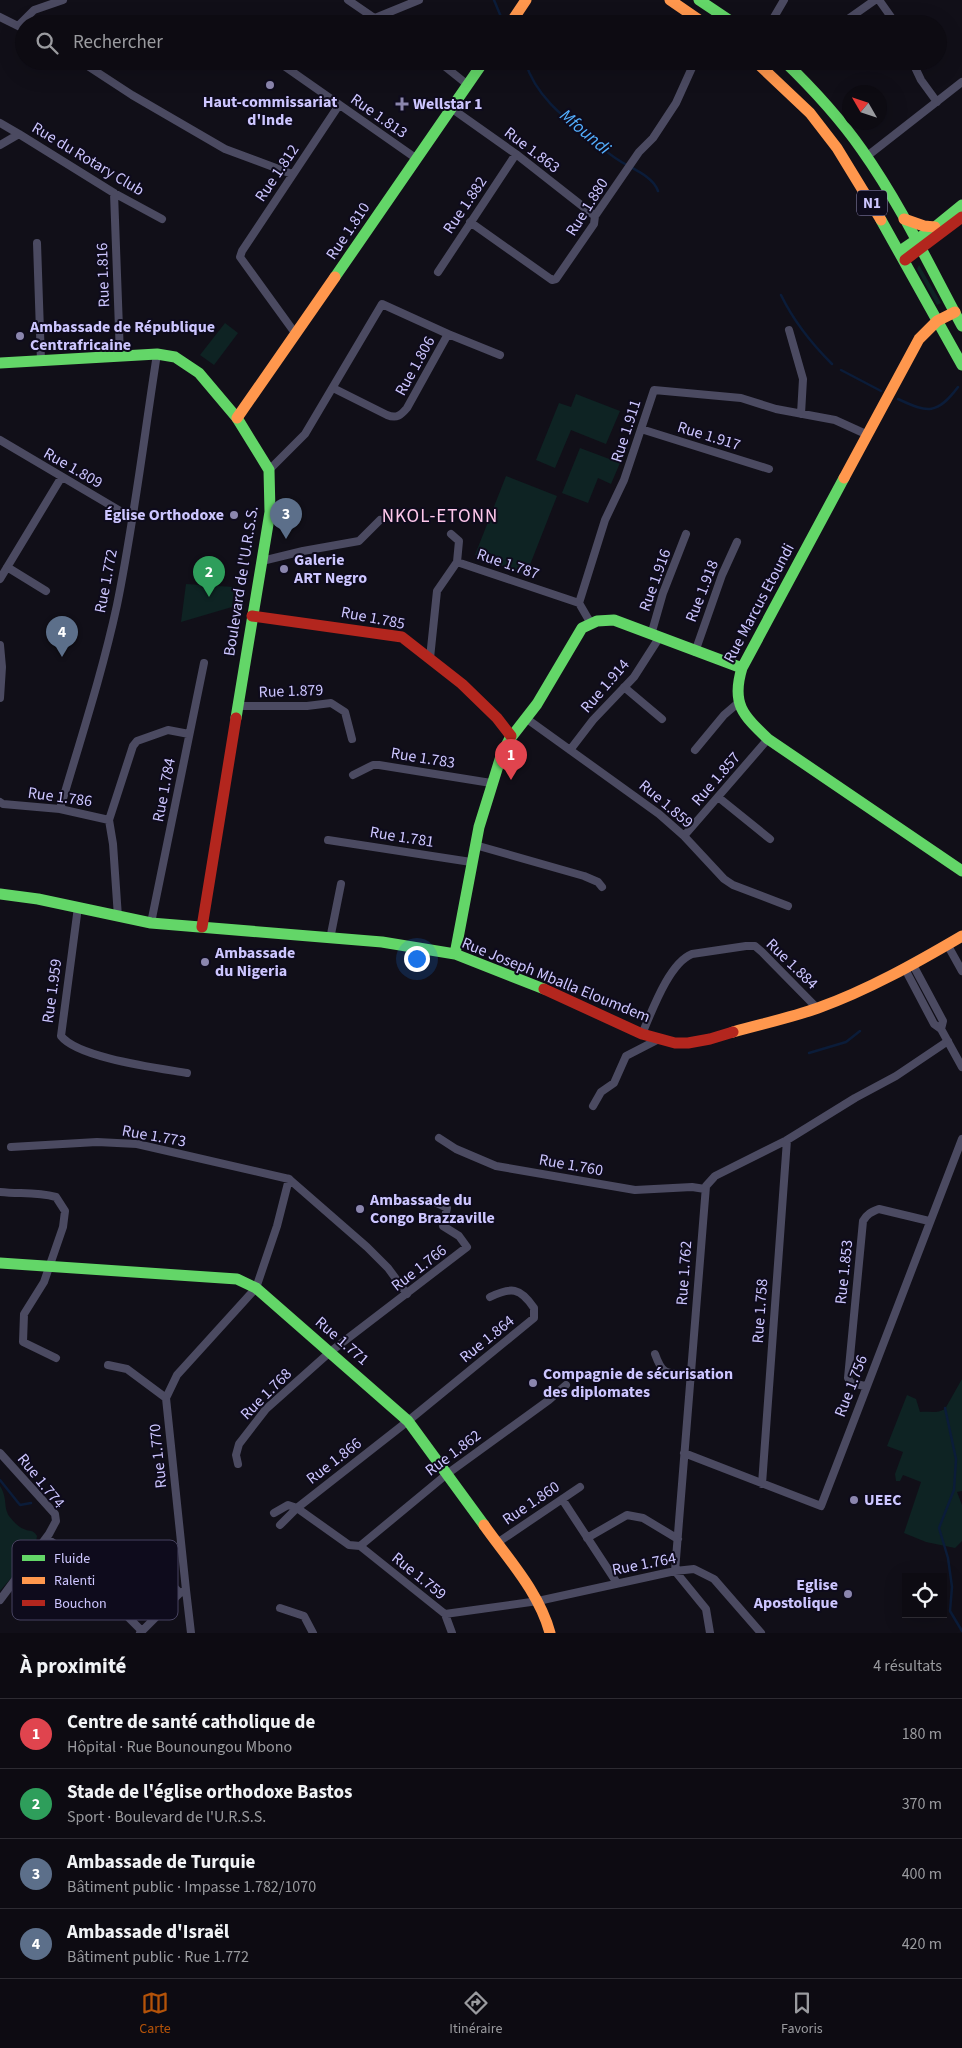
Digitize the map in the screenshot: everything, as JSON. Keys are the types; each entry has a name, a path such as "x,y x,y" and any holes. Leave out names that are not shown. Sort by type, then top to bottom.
{"main road":[{"path":"516,15 526,0"},
{"path":"670,0 691,15"},
{"path":"698,0 721,15"},
{"name":"Rue 1.810","path":"237,418 478,70"},
{"name":"N1","path":"765,70 797,99 837,148 903,256 962,365"},
{"name":"N1","path":"793,70 822,99 866,157 920,247 962,326"},
{"path":"920,247 935,227 962,205"},
{"path":"903,256 920,247 962,217"},
{"path":"904,220 935,227"},
{"name":"Rue Marcus Etoundi","path":"738,703 736,688 742,668 919,339 937,321 954,312"},
{"path":"0,363 157,354 175,357 199,373 237,418 269,470"},
{"name":"Boulevard de l'U.R.S.S.","path":"202,927 270,512 269,470"},
{"name":"Rue 1.785","path":"252,616 402,637 430,658 481,702 511,736"},
{"path":"455,954 474,845 491,783 503,752 511,736 537,705 582,628 590,622 614,620 695,652 742,668"},
{"path":"738,703 746,720 768,739 962,871"},
{"name":"Rue Joseph Mballa Eloumdem","path":"0,894 78,907 151,923 382,942 455,954 530,983 642,1034 675,1043 710,1039 817,1008 909,967 962,936"},
{"name":"Rue 1.771","path":"0,1263 237,1279 256,1288 408,1421 538,1601 545,1615 550,1633"}],"street":[{"path":"30,15 34,10 63,0"},
{"path":"348,0 370,15"},
{"path":"382,15 419,0"},
{"path":"775,15 784,0"},
{"path":"854,15 875,0"},
{"path":"879,0 890,15"},
{"path":"0,17 15,24"},
{"path":"96,70 132,95 225,149 292,174"},
{"name":"Rue 1.813","path":"290,70 417,159"},
{"path":"449,70 468,85"},
{"name":"Rue 1.880","path":"470,222 554,280 594,224 595,216 639,152 653,138 676,103 691,70"},
{"path":"916,70 937,102"},
{"path":"866,157 962,82"},
{"name":"Rue 1.812","path":"295,333 240,257 292,174 339,105"},
{"name":"Rue 1.863","path":"451,108 516,154 595,216"},
{"path":"0,123 19,134"},
{"name":"Rue du Rotary Club","path":"0,145 19,134 114,193 162,218"},
{"name":"Rue 1.882","path":"438,272 516,154"},
{"name":"Rue 1.816","path":"114,193 120,356"},
{"path":"37,243 41,361"},
{"name":"Rue 1.806","path":"269,470 305,434 382,304 448,334 407,408 400,416 393,417 333,388"},
{"path":"790,330 804,379 801,414"},
{"path":"448,334 500,356"},
{"name":"Rue 1.772","path":"60,809 108,644 132,518 157,354"},
{"name":"Rue 1.911","path":"579,603 605,520 624,480 654,390 740,398 801,414 835,420 868,435"},
{"name":"Rue 1.917","path":"641,429 769,469"},
{"name":"Rue 1.809","path":"0,440 61,478 132,518"},
{"path":"0,579 61,478"},
{"path":"262,561 303,551 359,541 380,520"},
{"name":"Rue 1.787","path":"451,534 459,542 457,562 579,603"},
{"name":"Rue 1.916","path":"655,636 663,593 686,534"},
{"name":"Rue 1.918","path":"695,652 722,575 737,542"},
{"path":"430,658 437,591 457,562"},
{"path":"7,567 46,591"},
{"path":"579,603 590,622"},
{"name":"Rue 1.914","path":"570,750 593,720 634,677 655,636"},
{"path":"0,645 2,668 0,698"},
{"name":"Rue 1.784","path":"151,923 204,663"},
{"path":"624,687 662,719"},
{"name":"Rue 1.879","path":"238,706 307,706 332,703 345,712 352,739"},
{"path":"695,750 724,715 738,703"},
{"name":"Rue 1.859","path":"527,719 632,793 684,836 724,879 733,886 788,906"},
{"path":"109,820 133,746 137,742 168,730 189,734"},
{"name":"Rue 1.857","path":"684,836 768,739"},
{"name":"Rue 1.783","path":"353,776 373,765 379,765 491,783"},
{"path":"718,797 770,839"},
{"name":"Rue 1.786","path":"0,802 3,804 60,809 109,820 118,917"},
{"name":"Rue 1.781","path":"328,840 470,862"},
{"path":"474,845 584,876 598,882 602,888"},
{"path":"330,939 341,884"},
{"name":"Rue 1.959","path":"78,907 61,1036 64,1040 90,1053 134,1064 187,1073"},
{"path":"947,944 962,971"},
{"name":"Rue 1.884","path":"642,1034 657,999 678,963 684,957 692,954 755,946 817,1008"},
{"path":"909,967 934,1024 941,1030 962,1067"},
{"path":"593,1106 601,1092 614,1083 626,1056 659,1039"},
{"path":"705,1189 708,1181 715,1176 787,1140 855,1098 896,1076 948,1041"},
{"name":"Rue 1.760","path":"439,1138 475,1157 506,1168 635,1190 692,1187 705,1189"},
{"name":"Rue 1.756","path":"684,1452 821,1506 865,1386 962,1138"},
{"name":"Rue 1.758","path":"762,1484 787,1140"},
{"name":"Rue 1.773","path":"11,1147 97,1142 137,1144 289,1179 367,1247 392,1273 407,1294"},
{"path":"108,1364 128,1369 166,1398 177,1375 256,1288 277,1226 289,1179"},
{"name":"Rue 1.762","path":"675,1571 705,1189"},
{"path":"0,1192 20,1194 38,1192 56,1197 65,1211 63,1227 51,1266 44,1282 24,1314 23,1342 56,1358"},
{"name":"Rue 1.766","path":"330,1352 467,1247 459,1236 443,1226 447,1208 430,1200"},
{"name":"Rue 1.853","path":"865,1386 852,1383 848,1378 863,1221 872,1212 879,1209 929,1221"},
{"name":"Rue 1.864","path":"408,1421 534,1318 534,1308 519,1292 505,1290 490,1298"},
{"name":"Rue 1.768","path":"238,1464 237,1450 256,1420 330,1352"},
{"path":"655,1354 660,1368 666,1373 690,1374"},
{"name":"Rue 1.862","path":"360,1546 447,1474 549,1400 566,1385"},
{"name":"Rue 1.770","path":"166,1398 183,1592 191,1633"},
{"name":"Rue 1.866","path":"274,1513 288,1505 297,1508 408,1421"},
{"name":"Rue 1.774","path":"0,1453 55,1514 56,1521 46,1538"},
{"name":"Rue 1.860","path":"497,1543 580,1486"},
{"path":"562,1499 617,1583"},
{"path":"280,1525 297,1508 349,1545 360,1546"},
{"path":"587,1538 627,1515 643,1518 678,1539"},
{"name":"Rue 1.759","path":"360,1546 445,1614 452,1633"},
{"name":"Rue 1.764","path":"445,1614 538,1601 675,1571 694,1569 714,1579 760,1633"},
{"path":"675,1571 706,1609 710,1633"},
{"name":"Rue 1.774","path":"0,1600 12,1584"},
{"path":"178,1587 183,1592 178,1597"},
{"path":"280,1608 304,1616 313,1633"},
{"path":"129,1620 141,1632 154,1620"}],"green space":[{"path":"919,265 941,303 937,305 917,269"},
{"path":"225,323 238,333 214,365 200,355"},
{"path":"576,394 620,411 606,444 571,430 555,468 536,460 559,403 571,407"},
{"path":"580,448 620,463 611,484 598,478 588,503 562,493"},
{"path":"506,476 557,496 526,575 475,555"},
{"path":"195,563 224,564 223,580 194,578"},
{"path":"186,584 234,587 232,607 181,622"},
{"path":"962,1379 962,1491 957,1492 962,1505 962,1541 955,1548 926,1542 904,1533 921,1482 903,1475 900,1481 896,1481 895,1474 903,1452 887,1446 907,1395 916,1399 920,1412 939,1411 945,1409"},
{"path":"0,1486 9,1516 20,1527 33,1532 37,1536 36,1540 12,1540 12,1577 0,1591"}],"waterway":[{"name":"Mfoundi","path":"494,0 500,15"},
{"name":"Mfoundi","path":"529,70 535,84 560,113 612,155 647,177 658,191"},
{"name":"Mfoundi","path":"781,295 791,314 804,332 832,364"},
{"name":"Mfoundi","path":"841,370 881,391"},
{"name":"Mfoundi","path":"898,399 917,407 931,409 944,403 958,387"},
{"path":"809,1053 846,1042 860,1031"},
{"path":"945,1408 956,1459 954,1490 939,1528 948,1558 952,1587 950,1611 962,1631"},
{"path":"0,1480 20,1505 31,1503"}],"traffic: fast":[{"path":"699,0 722,15"},
{"path":"335,277 478,70"},
{"path":"793,70 835,115 890,192 962,326"},
{"path":"900,251 935,227 962,205"},
{"path":"881,220 962,365"},
{"path":"0,363 157,354 175,357 199,373 237,418 269,470 270,512 236,718"},
{"path":"844,478 742,668 738,691 741,708 752,723 768,739 962,871"},
{"path":"455,954 479,827 502,753 509,740 537,704 582,628 597,621 614,620 742,668"},
{"path":"0,894 38,899 151,923 382,942 455,954 544,989"},
{"path":"0,1263 237,1279 256,1288 408,1421 484,1525"}],"traffic: slow":[{"path":"516,15 526,0"},
{"path":"670,0 692,15"},
{"path":"765,70 810,113 837,148 881,220"},
{"path":"904,219 924,226 935,227"},
{"path":"237,418 335,277"},
{"path":"844,478 919,339 937,321 955,312"},
{"path":"733,1032 797,1015 837,1001 892,975 962,936"},
{"path":"484,1525 531,1590 550,1633"}],"traffic: jam":[{"path":"905,260 962,217"},
{"path":"252,616 402,637 462,684 497,718 511,736"},
{"path":"202,927 236,718"},
{"path":"544,989 642,1034 675,1043 710,1039 733,1032"}],"place":[{"name":"Haut-commissariat d'Inde","path":"270,85"},
{"name":"Wellstar 1","path":"402,104"},
{"name":"Ambassade de République Centrafricaine","path":"20,336"},
{"name":"Église Orthodoxe","path":"234,515"},
{"name":"Ambassade de Turquie","path":"286,539"},
{"name":"Galerie ART Negro","path":"284,569"},
{"name":"Stade de l'église orthodoxe Bastos","path":"209,597"},
{"name":"Ambassade d'Israël","path":"62,657"},
{"name":"Centre de santé catholique de","path":"511,780"},
{"name":"Ambassade du Nigeria","path":"205,962"},
{"name":"Ambassade du Congo Brazzaville","path":"360,1209"},
{"name":"Compagnie de sécurisation des diplomates","path":"533,1383"},
{"name":"UEEC","path":"854,1500"},
{"name":"Eglise Apostolique","path":"848,1594"}],"district":[{"name":"NKOL-ETONN","path":"440,516"}]}
